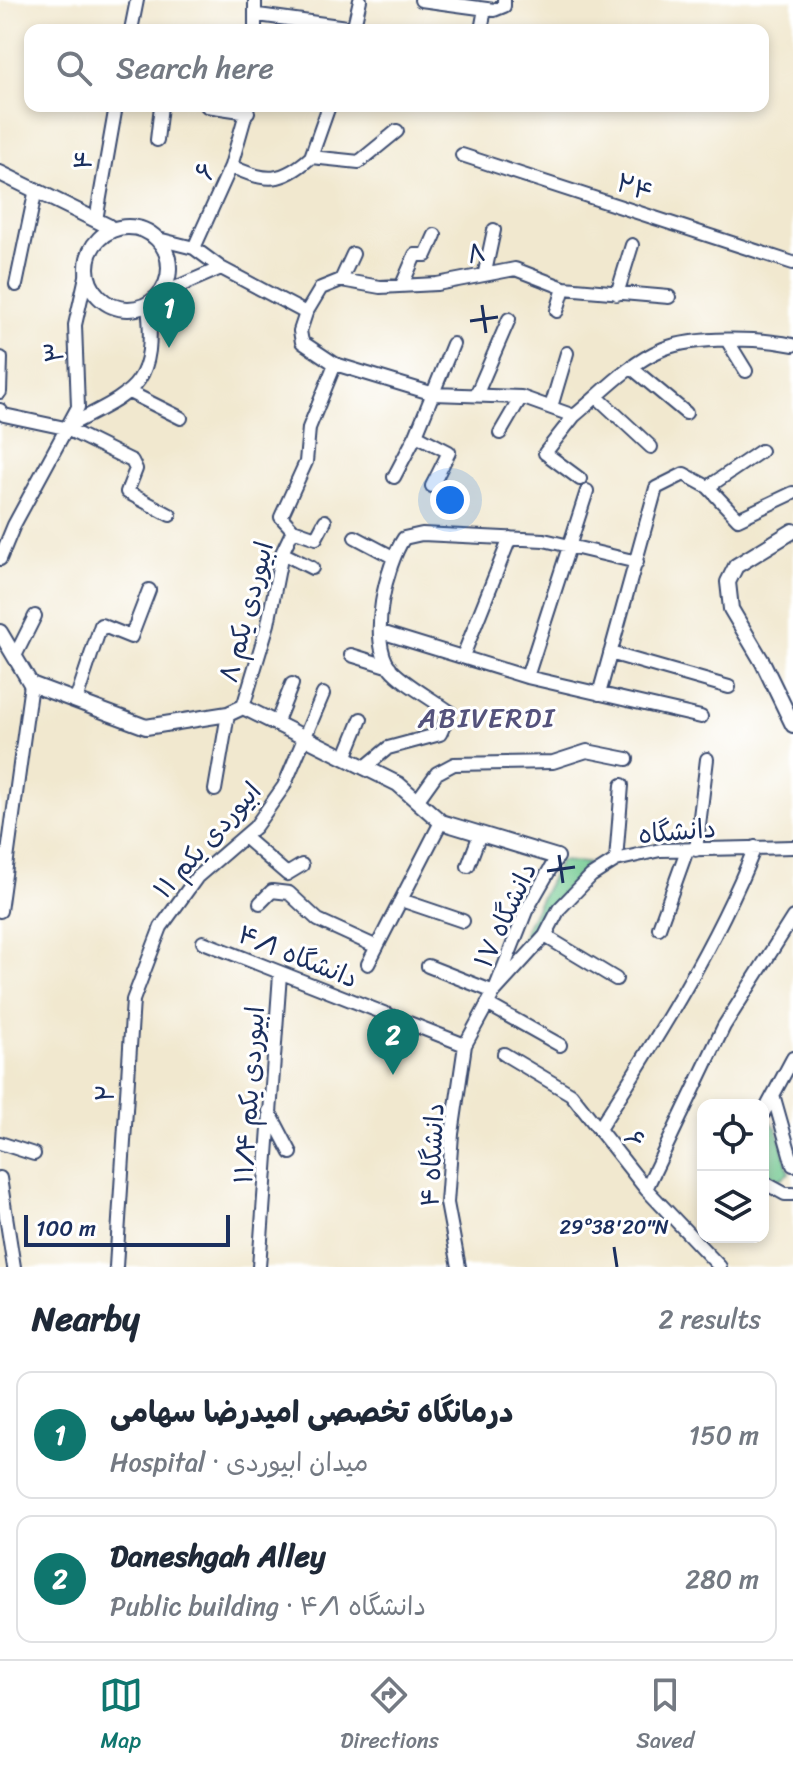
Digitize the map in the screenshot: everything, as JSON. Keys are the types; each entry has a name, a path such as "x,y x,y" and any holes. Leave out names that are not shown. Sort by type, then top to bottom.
{"street":[{"path":"132,24 137,0"},
{"path":"255,0 256,24"},
{"path":"355,24 360,0"},
{"path":"424,0 485,9 504,6 504,0"},
{"path":"482,24 485,9"},
{"path":"258,15 320,24"},
{"name":"۴","path":"106,225 115,112"},
{"path":"157,140 160,112"},
{"name":"۶","path":"194,248 231,166 247,112"},
{"path":"231,166 272,179 293,174 311,157 327,112"},
{"path":"311,157 359,162 397,131"},
{"name":"۲۴","path":"462,155 793,263"},
{"path":"0,173 106,225 137,228 158,239 194,248 221,268 306,313"},
{"path":"16,285 36,189"},
{"path":"106,225 93,246 87,272 92,290 112,307 130,310 148,305 161,294 221,268"},
{"path":"485,272 494,230"},
{"path":"402,285 415,255 426,255 435,235"},
{"path":"158,239 170,266 161,294"},
{"path":"617,294 632,245"},
{"path":"353,254 341,280 321,288 306,313 300,331 302,342 335,364 434,394 477,393 521,397 574,416"},
{"name":"۸","path":"341,280 380,287 437,284 485,272 515,269 564,288 669,297"},
{"name":"۳","path":"0,559 14,525 78,407 75,325 87,272"},
{"path":"557,311 564,288"},
{"path":"65,428 131,393 148,360 151,338 148,305"},
{"path":"477,393 509,319"},
{"path":"527,677 570,544 584,485 545,453 574,416 613,380 664,349 727,340 793,345"},
{"path":"727,340 746,371"},
{"path":"394,477 416,435 453,344"},
{"path":"551,407 567,353"},
{"path":"0,392 1,358"},
{"path":"325,521 316,538 293,530 281,517 306,462 309,428 335,364"},
{"path":"633,369 686,413"},
{"path":"131,393 181,418"},
{"path":"500,433 521,397"},
{"path":"597,397 651,447"},
{"path":"0,410 4,415 65,428 132,461 136,469 127,492 170,515"},
{"path":"416,435 449,452 432,486"},
{"path":"708,487 761,451"},
{"path":"599,694 656,488 684,474 708,487 738,519 793,493"},
{"path":"0,532 14,525"},
{"name":"۸ ابیوردی یکم","path":"243,707 274,625 282,553 293,530"},
{"path":"793,531 755,550 736,566 728,582 731,609 763,663 793,725"},
{"path":"390,667 381,632 391,556 404,538 422,534 570,544 637,562"},
{"path":"355,537 391,556"},
{"path":"463,656 510,538"},
{"path":"282,553 312,568"},
{"path":"76,700 101,625 131,637 149,590"},
{"path":"16,654 35,616"},
{"path":"0,632 16,654 31,684 0,911"},
{"path":"381,632 527,677 701,717"},
{"path":"610,653 729,687"},
{"path":"351,655 390,667 450,712 440,734 388,748 364,768"},
{"path":"31,684 146,727 228,714 243,707 398,784 441,822 557,857"},
{"path":"276,724 292,684"},
{"name":"۱۱ ابیوردی یکم","path":"161,927 197,877 255,827 284,786 323,694"},
{"path":"215,790 228,714"},
{"path":"345,758 361,719"},
{"path":"417,801 437,773 454,764 553,762 587,751 627,759"},
{"path":"659,928 691,850 707,759"},
{"path":"616,860 622,785"},
{"path":"368,964 441,822"},
{"path":"468,866 480,834"},
{"path":"244,837 287,874 302,865"},
{"path":"599,1129 679,1003 734,900 755,847"},
{"name":"دانشگاه","path":"465,1045 491,998 545,936 559,909 591,876 616,860 660,850 793,847"},
{"name":"۱۷ دانشگاه","path":"491,998 526,911 557,857"},
{"path":"260,903 272,891 289,893 318,920 377,947"},
{"path":"401,900 463,921"},
{"path":"646,1189 724,1026 793,917"},
{"name":"۲","path":"116,1267 133,1000 161,927"},
{"path":"545,936 616,979"},
{"name":"۴/۱ دانشگاه","path":"203,942 465,1045"},
{"path":"428,966 491,998 560,1045"},
{"name":"۱۱/۴ ابیوردی یکم","path":"259,1267 280,974"},
{"name":"۴ دانشگاه","path":"459,1267 447,1203 452,1134 465,1045"},
{"name":"۶","path":"504,1054 571,1094 646,1189 720,1267"},
{"path":"769,1105 793,1058"},
{"path":"774,1098 793,1165"},
{"path":"269,1111 291,1153"},
{"path":"0,1143 34,1154"},
{"path":"0,1178 14,1267"},
{"path":"769,1185 785,1194 793,1194"}],"green space":[{"path":"560,861 588,863 553,904 514,960 526,928"},
{"path":"769,1122 777,1129 789,1173 780,1179 769,1175"}],"place":[{"name":"درمانگاه تخصصی امیدرضا سهامی","path":"169,348"},
{"name":"Daneshgah Alley","path":"393,1075"}],"district":[{"name":"ABIVERDI","path":"487,717"}]}
